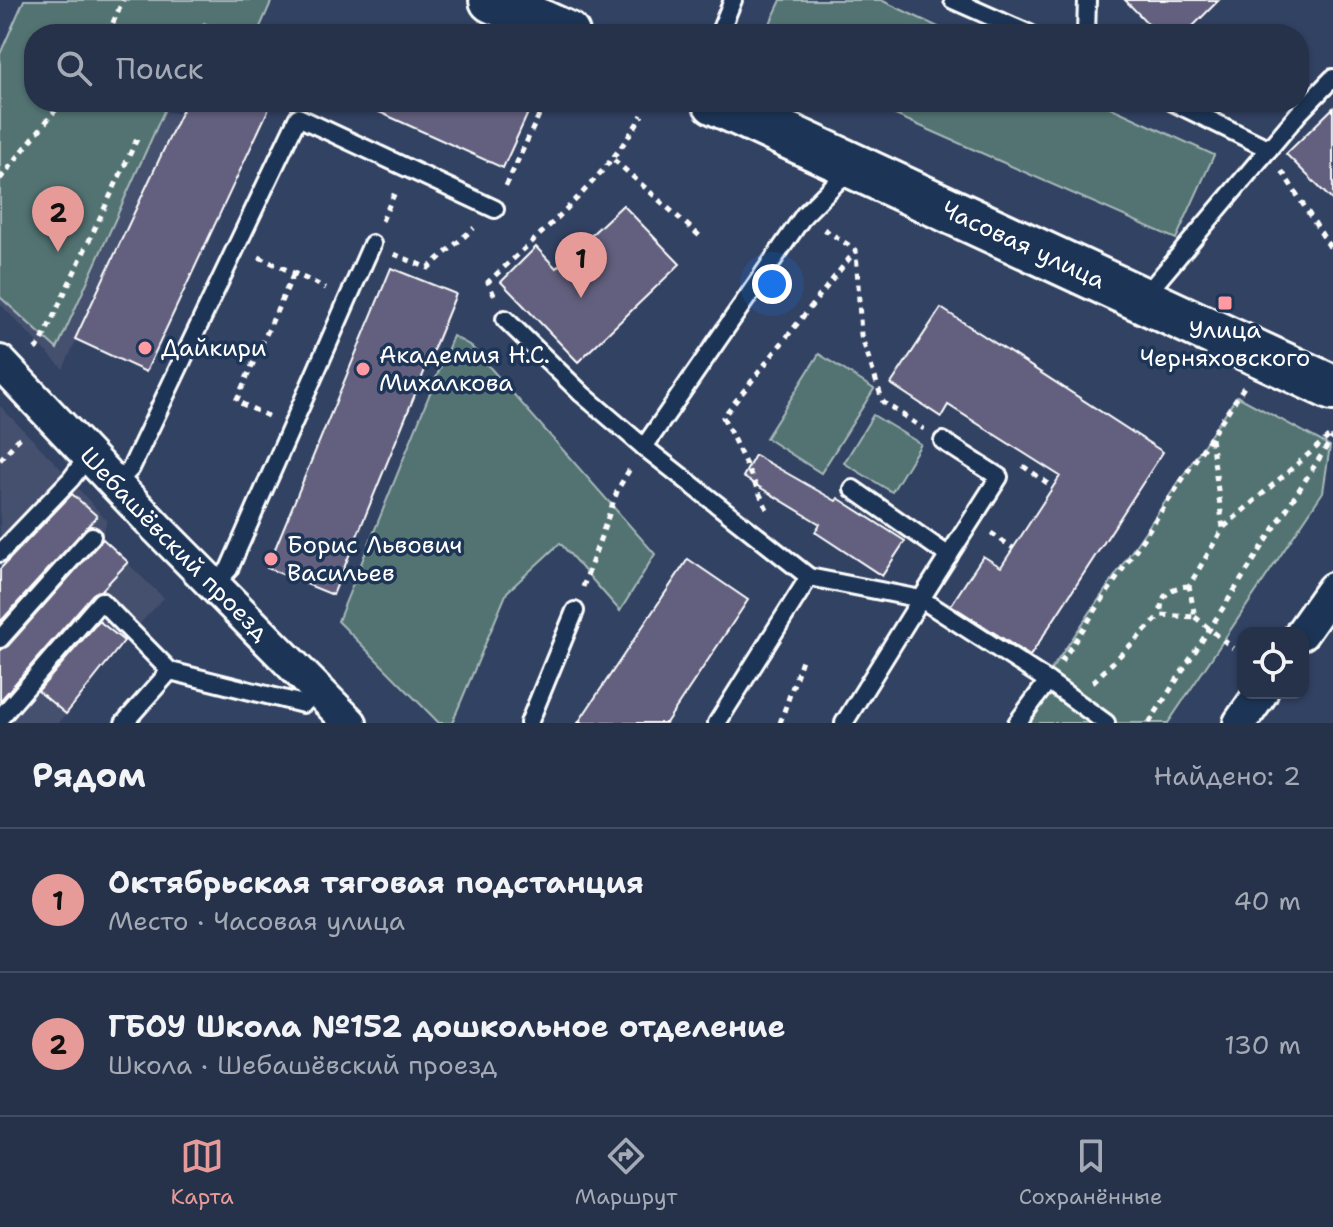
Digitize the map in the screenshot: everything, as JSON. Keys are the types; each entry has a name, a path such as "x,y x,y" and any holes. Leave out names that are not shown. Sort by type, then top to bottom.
{"street":[{"path":"492,0 545,24"},
{"name":"Часовая улица","path":"737,112 1333,388"},
{"name":"Шебашёвский проезд","path":"0,362 350,723"},
{"path":"1306,627 1333,589"},
{"path":"1240,723 1257,699"}],"lane":[{"path":"723,24 733,0"},
{"path":"953,0 1007,24"},
{"path":"1086,24 1087,0"},
{"path":"1309,105 1333,78"},
{"path":"1193,112 1269,149"},
{"path":"1142,299 1302,112"},
{"path":"116,484 131,468 298,117 495,209"},
{"path":"644,447 804,215 853,166"},
{"path":"214,585 229,569 372,244"},
{"path":"505,319 582,394 644,447 809,577 921,599 1075,699 1106,723"},
{"path":"844,723 999,477 943,441"},
{"path":"0,553 71,479 89,455"},
{"path":"853,489 949,556"},
{"path":"0,639 92,536"},
{"path":"717,723 809,577"},
{"path":"0,718 101,601 170,671 303,704 319,690"},
{"path":"529,723 575,611"},
{"path":"124,723 170,671"},
{"path":"1017,723 1048,681"}],"path":[{"path":"112,24 123,0"},
{"path":"0,179 54,112"},
{"path":"505,319 488,282 614,160 642,115"},
{"path":"33,352 40,345 137,139"},
{"path":"1269,149 1333,252"},
{"path":"614,160 703,239"},
{"path":"372,244 406,167"},
{"path":"804,215 856,250"},
{"path":"236,248 348,297"},
{"path":"856,250 861,335 883,402 943,441"},
{"path":"767,510 723,417 856,250"},
{"path":"292,426 236,401 294,273"},
{"path":"1048,681 1245,386"},
{"path":"0,460 26,431"},
{"path":"1195,617 1189,586 1223,528 1333,435"},
{"path":"1149,723 1333,435"},
{"path":"1210,437 1223,528"},
{"path":"575,611 618,489 644,447"},
{"path":"1075,699 1161,615 1164,595 1171,588 1189,586"},
{"path":"1161,615 1195,617 1233,648"},
{"path":"780,723 803,657"}],"shaded area":[{"path":"110,112 181,114 63,369 0,304 0,200"},
{"path":"0,406 107,521 101,538 164,598 124,641 59,723 0,723"}],"green space":[{"path":"24,0 272,0 261,24 24,24 24,112 164,112 57,349 0,297 0,54"},
{"path":"781,0 881,0 932,24 770,24"},
{"path":"889,112 1121,112 1214,155 1176,239"},
{"path":"453,336 471,346 655,554 620,611 560,543 507,592 452,723 439,723 338,621"},
{"path":"819,354 874,389 821,473 766,438"},
{"path":"1237,396 1330,446 1323,492 1168,723 1015,723"},
{"path":"873,415 921,444 892,492 844,463"}],"building":[{"path":"1125,0 1219,0 1195,24 1148,24"},
{"path":"1333,108 1333,201 1286,154"},
{"path":"181,112 267,112 146,372 75,339"},
{"path":"379,112 528,112 503,168"},
{"path":"623,205 680,264 578,362 501,282 536,247 556,268"},
{"path":"391,268 456,294 333,595 267,568"},
{"path":"941,308 1163,452 1030,656 951,605 983,556 1001,567 1060,476 948,405 941,417 891,384"},
{"path":"755,455 836,501 838,498 905,541 882,576 815,532 820,524 743,477"},
{"path":"72,494 97,516 0,622 0,569"},
{"path":"103,539 128,562 102,590 93,594 0,701 0,650 8,646"},
{"path":"688,559 748,600 666,723 578,723"},
{"path":"99,621 124,641 66,714 38,691"}],"place":[{"name":"ГБОУ Школа №152 дошкольное отделение","path":"58,252"},
{"name":"Октябрьская тяговая подстанция","path":"581,298"},
{"name":"Улица Черняховского","path":"1225,303"},
{"name":"Дайкири","path":"145,348"},
{"name":"Академия Н.С. Михалкова","path":"363,369"},
{"name":"Борис Львович Васильев","path":"271,559"}]}
